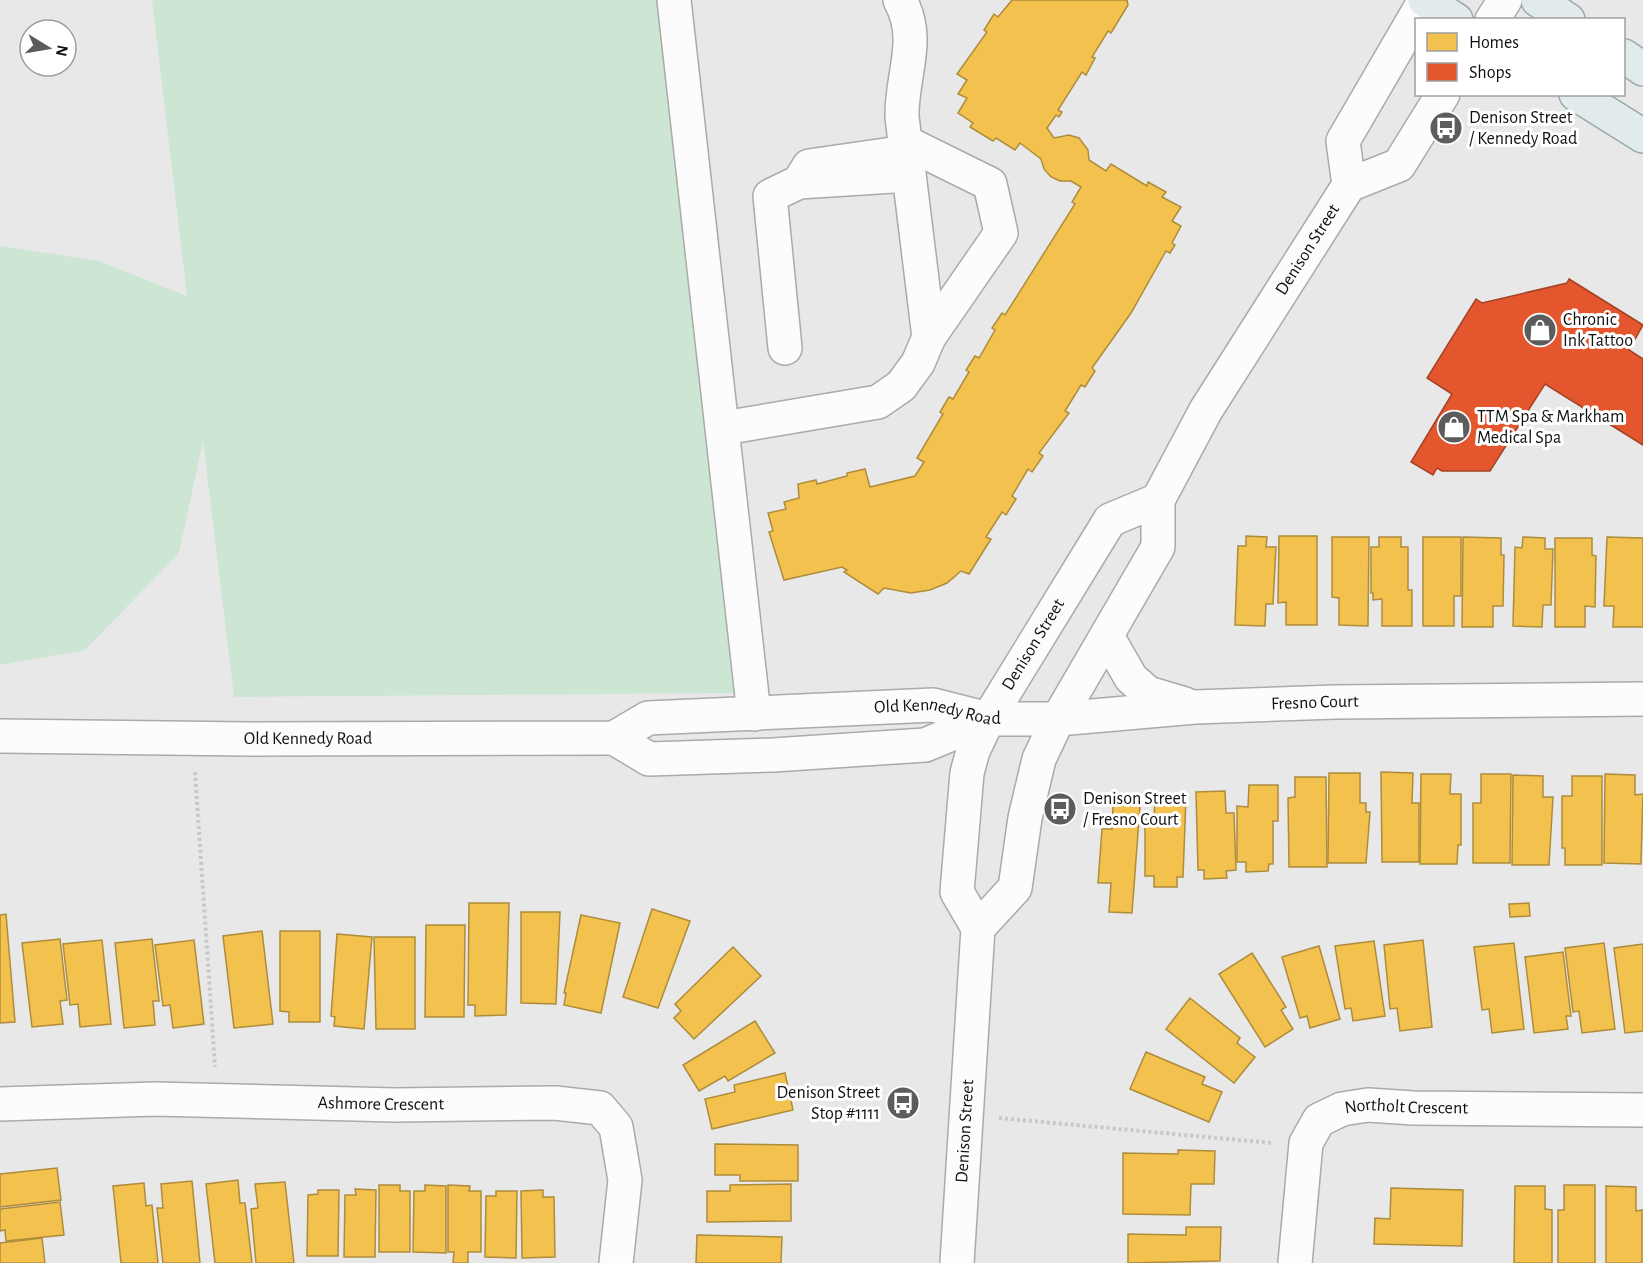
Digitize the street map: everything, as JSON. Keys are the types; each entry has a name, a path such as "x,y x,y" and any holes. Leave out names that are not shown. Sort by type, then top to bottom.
{"main road":[{"path":"1425,0 1453,18"},
{"path":"1538,0 1565,18"},
{"path":"1625,57 1643,69"},
{"path":"1579,96 1643,136"}],"street":[{"path":"674,0 724,428 754,714"},
{"path":"900,0 910,23 912,46 901,92 906,156 929,337"},
{"name":"Denison Street","path":"1349,185 1343,141 1425,0"},
{"path":"1493,18 1505,0"},
{"name":"Denison Street","path":"978,928 1015,888 1031,787 1040,759 1058,719 1158,547 1158,500 1206,410 1349,185 1399,165 1442,96"},
{"path":"724,428 878,402 901,386 918,363 929,337 1001,233 990,184 906,156 809,166 799,182 770,196 785,348"},
{"name":"Denison Street","path":"957,1263 978,928 957,892 967,773 973,751 988,719 1110,520 1158,500"},
{"path":"1107,636 1131,678 1148,693 1195,707"},
{"name":"Fresno Court","path":"988,719 1058,719 1195,707 1335,702 1643,699"},
{"name":"Old Kennedy Road","path":"0,735 193,738 614,738 648,718 933,705 988,719"},
{"name":"Old Kennedy Road","path":"614,738 649,759 773,755 925,745 988,719"},
{"name":"Ashmore Crescent","path":"0,1104 155,1099 395,1105 555,1103 600,1108 616,1127 624,1170 616,1263"},
{"name":"Northolt Crescent","path":"1295,1263 1306,1143 1319,1120 1342,1109 1368,1105 1413,1108 1643,1110"}],"path":[{"path":"193,738 218,1101"},
{"path":"1031,1121 1271,1143 1306,1143"}],"green space":[{"path":"152,0 657,0 736,693 234,697 203,441 179,553 85,650 0,665 0,246 99,261 187,296"}],"building: Homes":[{"path":"1012,0 1127,0 1128,5 1111,33 1108,31 1092,57 1095,58 1086,75 1082,72 1058,110 1062,112 1059,117 1056,115 1047,128 1054,138 1069,135 1079,138 1088,150 1089,160 1106,171 1111,164 1147,186 1148,182 1166,192 1162,197 1181,207 1172,221 1181,226 1172,243 1175,245 1170,253 1166,251 1131,313 1092,368 1095,371 1085,387 1081,385 1065,411 1069,413 1039,453 1043,456 1032,472 1028,469 1012,496 1016,499 1006,515 1002,512 986,537 991,539 969,574 961,571 947,583 930,590 911,593 884,588 878,594 844,572 847,570 842,567 784,580 769,532 773,531 768,513 786,509 784,502 799,498 798,484 816,480 817,484 865,469 870,487 915,476 924,462 917,458 943,414 940,412 949,397 953,399 969,372 966,370 975,356 979,358 995,330 992,328 1002,313 1005,315 1075,204 1072,202 1081,187 1071,181 1060,181 1051,177 1044,169 1041,159 1020,143 1015,150 996,138 993,141 970,127 973,123 958,113 967,98 958,94 967,80 957,74 987,32 984,30 994,14 998,17"},
{"path":"1246,536 1267,537 1266,547 1276,547 1273,604 1266,604 1265,626 1235,625 1238,546 1246,546"},
{"path":"1279,536 1317,536 1317,625 1286,625 1286,602 1278,603"},
{"path":"1332,537 1369,537 1368,626 1339,625 1339,598 1332,597"},
{"path":"1379,537 1401,537 1401,547 1408,547 1408,590 1412,590 1412,626 1382,626 1382,599 1373,600 1373,593 1371,593 1371,547 1379,547"},
{"path":"1423,537 1461,537 1461,596 1454,596 1454,626 1423,626"},
{"path":"1463,537 1501,538 1501,555 1504,555 1503,606 1493,606 1493,627 1462,627"},
{"path":"1523,537 1545,538 1545,549 1553,549 1551,605 1543,605 1542,627 1513,626 1515,547 1522,548"},
{"path":"1607,537 1643,538 1643,627 1613,627 1614,606 1604,606"},
{"path":"1555,538 1592,538 1592,555 1596,556 1595,607 1585,606 1585,627 1555,627"},
{"path":"1381,772 1413,773 1412,803 1419,803 1419,862 1382,862"},
{"path":"1329,773 1360,773 1360,803 1366,803 1366,812 1370,812 1366,863 1328,863"},
{"path":"1421,774 1451,774 1450,794 1461,794 1461,845 1458,845 1457,864 1420,864"},
{"path":"1481,774 1511,774 1510,863 1473,863 1473,803 1481,803"},
{"path":"1605,774 1635,775 1635,795 1643,794 1641,864 1604,863"},
{"path":"1513,775 1543,776 1543,797 1553,797 1549,865 1512,865"},
{"path":"1572,776 1602,776 1602,865 1565,865 1565,848 1562,848 1562,796 1572,796"},
{"path":"1295,777 1326,777 1327,867 1289,867 1288,798 1295,797"},
{"path":"1249,785 1278,785 1278,821 1273,821 1273,864 1269,864 1268,871 1246,872 1246,862 1237,862 1237,806 1248,807"},
{"path":"1225,791 1226,813 1234,813 1236,870 1226,871 1227,878 1204,879 1204,870 1198,870 1196,792"},
{"path":"1155,798 1186,798 1183,877 1177,877 1177,887 1154,887 1154,876 1145,876 1145,819 1154,820"},
{"path":"1113,805 1140,806 1132,913 1109,912 1111,883 1098,883 1102,829 1112,829"},
{"path":"469,903 509,903 506,1015 475,1016 475,1005 468,1005"},
{"path":"1529,903 1530,916 1510,917 1509,904"},
{"path":"652,909 690,921 658,1008 623,997"},
{"path":"521,912 560,912 556,1004 521,1003"},
{"path":"6,914 15,1022 0,1023 0,915"},
{"path":"581,915 620,923 601,1013 564,1005 566,993 564,993"},
{"path":"426,925 465,925 464,1017 425,1017"},
{"path":"262,931 273,1024 234,1028 223,936"},
{"path":"280,931 320,931 320,1022 289,1022 289,1012 280,1011"},
{"path":"337,934 372,937 364,1029 334,1026 335,1017 331,1016"},
{"path":"374,937 415,937 415,1029 376,1029"},
{"path":"60,939 67,1000 60,1001 63,1024 32,1027 22,943"},
{"path":"152,939 159,1001 153,1001 155,1025 124,1028 115,943"},
{"path":"102,940 111,1024 80,1027 78,1004 70,1005 63,944"},
{"path":"194,940 204,1024 173,1028 170,1005 163,1006 155,945"},
{"path":"1423,940 1432,1027 1400,1031 1397,1008 1390,1009 1384,945"},
{"path":"1374,941 1385,1016 1353,1021 1351,1008 1345,1009 1335,946"},
{"path":"1514,943 1524,1029 1492,1033 1489,1009 1482,1010 1474,947"},
{"path":"1604,943 1615,1029 1582,1033 1579,1011 1573,1012 1565,948"},
{"path":"1643,944 1643,1031 1625,1033 1614,948"},
{"path":"1319,946 1340,1019 1310,1028 1307,1016 1300,1018 1282,957"},
{"path":"733,947 761,976 694,1039 674,1018 681,1011 675,1004"},
{"path":"1563,952 1571,1016 1566,1016 1568,1029 1534,1033 1525,957"},
{"path":"1252,953 1286,1007 1281,1010 1293,1029 1265,1047 1219,974"},
{"path":"1190,998 1240,1038 1237,1043 1255,1057 1234,1083 1166,1029"},
{"path":"755,1021 775,1053 728,1081 725,1076 699,1091 683,1065"},
{"path":"1146,1052 1205,1077 1202,1084 1222,1092 1209,1122 1130,1089"},
{"path":"785,1073 793,1110 712,1129 705,1099 735,1092 734,1085"},
{"path":"715,1144 798,1145 798,1181 740,1181 740,1175 715,1175"},
{"path":"1178,1150 1215,1151 1214,1184 1191,1184 1190,1215 1123,1214 1123,1153 1178,1154"},
{"path":"57,1168 61,1200 0,1207 0,1174"},
{"path":"238,1180 240,1203 245,1203 252,1263 215,1263 206,1184"},
{"path":"192,1181 200,1263 163,1263 157,1208 163,1208 161,1184"},
{"path":"285,1182 294,1263 256,1263 251,1209 258,1208 255,1184"},
{"path":"144,1183 146,1206 152,1205 158,1263 121,1263 113,1186"},
{"path":"791,1184 791,1221 707,1222 707,1191 730,1191 730,1185"},
{"path":"379,1185 400,1185 400,1191 410,1191 410,1252 379,1252"},
{"path":"425,1185 446,1186 446,1253 413,1252 414,1191 425,1191"},
{"path":"448,1185 470,1186 469,1191 481,1191 481,1252 468,1252 468,1263 453,1263 454,1252 448,1252"},
{"path":"1564,1185 1595,1185 1595,1263 1558,1263 1558,1210 1564,1210"},
{"path":"1515,1186 1545,1186 1545,1209 1552,1210 1552,1263 1514,1263"},
{"path":"1606,1186 1636,1187 1636,1211 1642,1210 1642,1263 1606,1263"},
{"path":"1391,1188 1463,1190 1462,1246 1374,1244 1375,1218 1390,1219"},
{"path":"355,1189 376,1190 375,1257 344,1257 345,1195 356,1195"},
{"path":"318,1190 339,1190 338,1256 307,1256 308,1195 318,1194"},
{"path":"543,1190 543,1197 554,1197 555,1257 522,1258 521,1191"},
{"path":"496,1191 517,1191 516,1258 485,1257 486,1196 496,1196"},
{"path":"60,1202 64,1235 6,1241 5,1230 0,1231 0,1209"},
{"path":"1186,1227 1221,1227 1220,1261 1128,1263 1128,1234 1186,1235"},
{"path":"697,1235 782,1237 781,1263 696,1263"},
{"path":"42,1238 45,1263 0,1263 0,1243"}],"building: Shops":[{"path":"1569,279 1643,325 1629,350 1643,359 1643,445 1545,384 1490,471 1442,471 1437,468 1433,475 1411,462 1452,394 1427,378 1476,299 1482,303 1567,283"}],"place":[{"name":"Denison Street / Kennedy Road","path":"1446,128"},
{"name":"Chronic Ink Tattoo","path":"1540,330"},
{"name":"TTM Spa & Markham Medical Spa","path":"1454,427"},
{"name":"Denison Street / Fresno Court","path":"1060,809"},
{"name":"Denison Street Stop #1111","path":"903,1103"}]}
